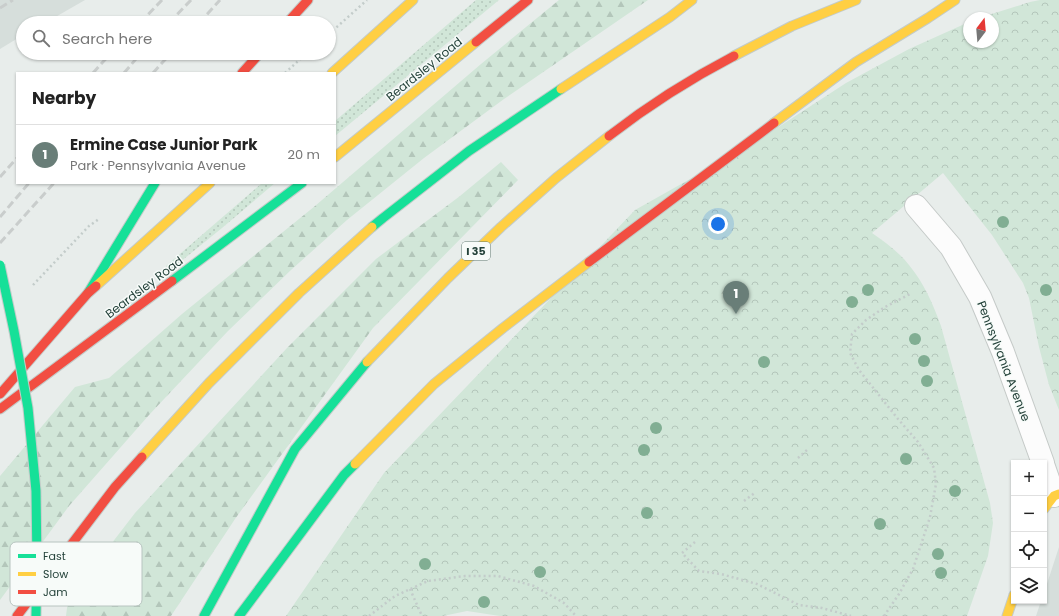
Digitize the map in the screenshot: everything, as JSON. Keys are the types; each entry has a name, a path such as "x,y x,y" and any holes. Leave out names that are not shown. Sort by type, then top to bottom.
{"main road":[{"path":"293,16 308,0"},
{"path":"333,72 413,0"},
{"name":"Beardsley Road","path":"336,155 528,0"},
{"path":"73,542 115,487 209,383 299,293 383,218 469,151 670,17 692,0"},
{"name":"I 35","path":"204,616 295,449 371,358 448,278 501,226 563,173 621,127 664,96 707,70 792,26 856,0"},
{"path":"238,616 344,475 434,384 503,328 619,239 856,62 928,18 954,0"},
{"path":"670,17 702,3"},
{"path":"243,72 254,60"},
{"path":"88,293 154,184"},
{"path":"0,394 88,293 209,184"},
{"name":"Beardsley Road","path":"0,409 301,184"},
{"path":"0,265 28,408 36,491 37,542"},
{"path":"1007,616 1011,604"},
{"path":"17,616 24,606"},
{"path":"36,606 36,616"}],"street":[{"name":"Pennsylvania Avenue","path":"916,206 951,247 980,297 1003,352 1041,460"},
{"path":"1047,479 1052,500"}],"path":[{"path":"336,28 367,0"},
{"path":"286,72 299,60"},
{"path":"32,286 89,226 101,218"},
{"path":"884,616 913,569 930,517 936,484 934,468 918,442 859,370 850,353 852,334 866,320 912,293"},
{"path":"798,458 808,449"},
{"path":"744,501 756,492"},
{"path":"695,542 682,553 699,571 721,574 757,584 798,605 822,608 851,616"},
{"path":"369,616 394,596 428,581 465,576 498,576 534,586 564,603 576,616"},
{"path":"410,589 422,616"}],"shaded area":[{"path":"0,0 85,0 57,16 16,16 16,39 0,49"},
{"path":"1059,547 1059,616 1036,616 1040,604 1047,604 1047,584"}],"green space":[{"path":"476,0 499,0 336,135 336,120"},
{"path":"559,0 648,0 504,99 424,158 347,220 291,270 228,331 149,415 69,506 43,542 10,542 10,586 0,600 0,476 75,387 109,378 182,314 315,206 481,64"},
{"path":"1040,0 1059,0 1059,410 1049,385 1039,347 1029,298 1023,283 992,235 943,173 872,233 905,260 924,286 931,302 941,326 990,503 993,523 988,556 967,616 500,616 467,611 443,616 286,616 384,473 635,210 754,143 846,83 909,49 963,25 963,48 999,48 998,12"},
{"path":"501,162 518,180 373,328 235,519 171,616 66,616 67,606 142,606 142,542 113,542 135,513 287,348 376,259 460,196"},
{"path":"261,184 274,184 169,271 166,266"}],"railway":[{"path":"0,8 13,0"},
{"path":"147,16 162,0"},
{"path":"176,16 191,0"},
{"path":"205,16 220,0"},
{"path":"94,72 105,60"},
{"path":"125,72 135,60"},
{"path":"154,72 165,60"},
{"path":"0,177 16,159"},
{"path":"0,217 28,184"},
{"path":"0,243 53,184"}],"traffic: fast":[{"path":"372,227 469,151 561,89"},
{"path":"88,293 154,184"},
{"path":"172,281 301,184"},
{"path":"0,265 28,408 36,491 37,542"},
{"path":"204,616 295,449 367,362"},
{"path":"239,616 344,475 355,464"},
{"path":"36,606 36,616"}],"traffic: slow":[{"path":"333,72 413,0"},
{"path":"561,89 670,17 692,0"},
{"path":"734,56 792,26 856,0"},
{"path":"774,123 856,62 955,0"},
{"path":"336,156 476,42"},
{"path":"367,362 448,278 501,227 556,178 609,136"},
{"path":"96,286 209,184"},
{"path":"142,457 209,383 299,293 372,227"},
{"path":"355,464 434,384 503,328 589,262"},
{"path":"1047,505 1054,496 1059,494"},
{"path":"1007,616 1011,604"}],"traffic: jam":[{"path":"293,16 308,0"},
{"path":"476,42 528,0"},
{"path":"609,136 670,93 734,56"},
{"path":"243,72 254,60"},
{"path":"589,262 774,123"},
{"path":"0,409 172,281"},
{"path":"0,394 88,293 96,286"},
{"path":"73,542 115,487 142,457"},
{"path":"17,616 25,606"}],"place":[{"name":"Ermine Case Junior Park","path":"736,314"}]}
